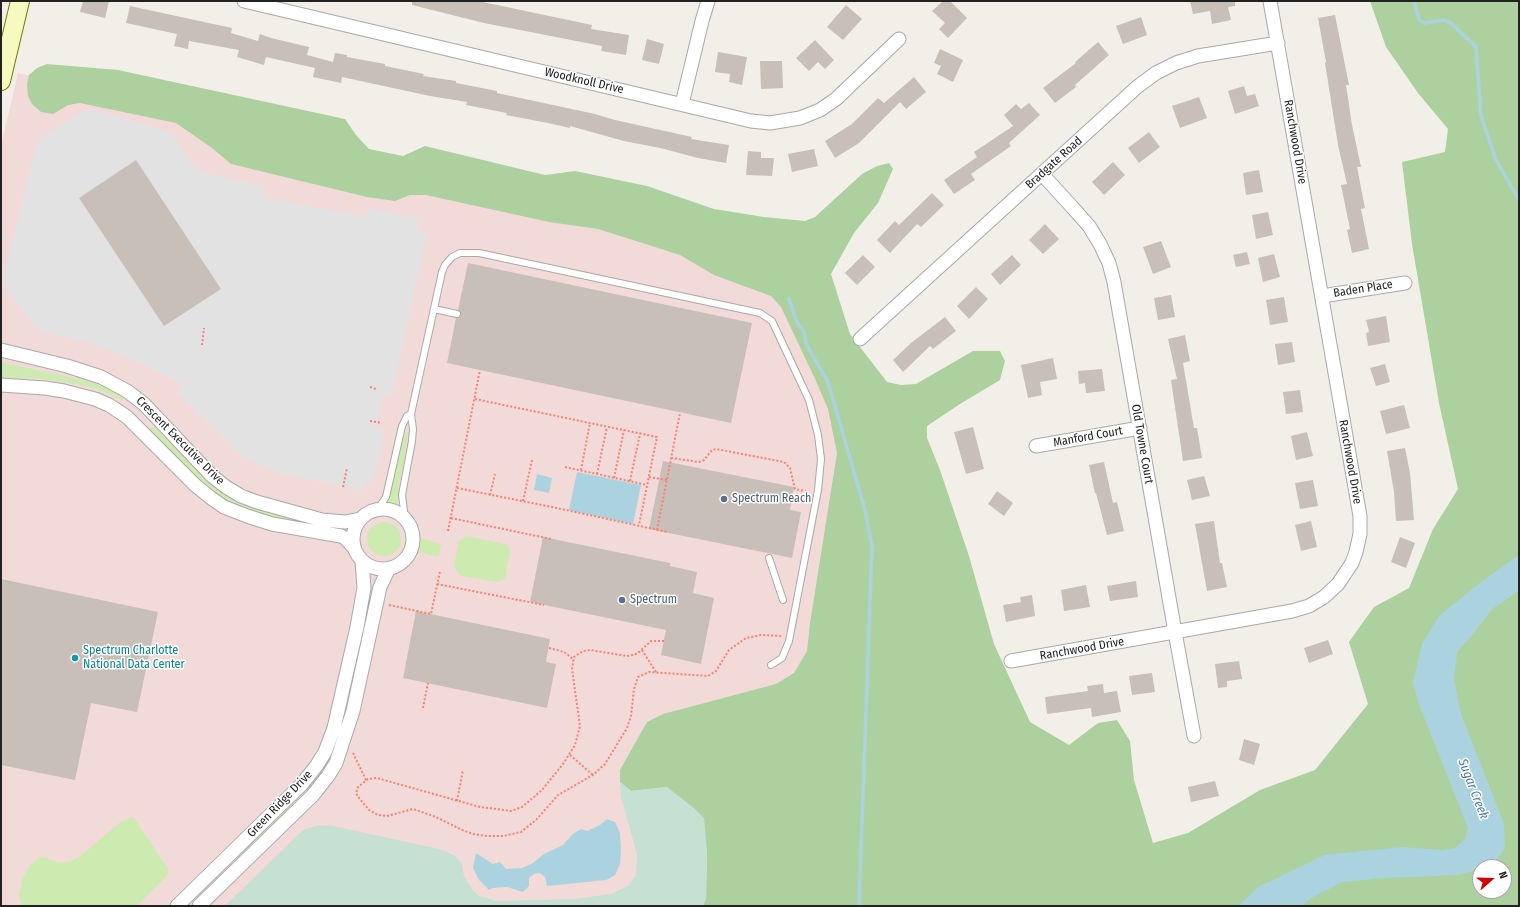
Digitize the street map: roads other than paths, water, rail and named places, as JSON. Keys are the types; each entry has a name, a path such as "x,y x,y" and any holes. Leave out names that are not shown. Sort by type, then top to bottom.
{"main road":[{"path":"1,81 20,1"}],"street":[{"name":"Woodknoll Drive","path":"244,1 751,121 770,123 800,118 820,110 836,99 900,39"},
{"path":"682,104 708,1"},
{"name":"Ranchwood Drive","path":"1012,661 1292,611 1309,606 1324,597 1338,584 1352,563 1360,534 1360,516 1270,1"},
{"name":"Bradgate Road","path":"860,339 1137,87 1156,73 1176,63 1198,56 1278,43"},
{"name":"Old Towne Court","path":"1042,174 1089,226 1109,263 1114,282 1194,736"},
{"name":"Baden Place","path":"1322,296 1405,283"},
{"name":"Crescent Executive Drive","path":"1,350 66,366 101,377 120,387 144,404 212,476 241,496 322,520 345,522 360,519 367,513 378,510"},
{"name":"Crescent Executive Drive","path":"1,385 64,391 95,399 108,405 127,417 195,485 224,507 272,524 341,536 345,538 354,548 362,561"},
{"name":"Manford Court","path":"1036,446 1140,428"},
{"path":"362,561 374,568 389,568 402,562 410,551 412,534 410,526 405,519 391,510 378,510"},
{"path":"354,548 353,534 360,519"},
{"name":"Green Ridge Drive","path":"177,906 302,784 318,765 325,752 334,728 357,627 364,588 362,561"},
{"name":"Green Ridge Drive","path":"199,906 313,795 336,763 353,712 380,587 389,568"}],"lane":[{"path":"405,519 402,495 412,441 413,429 411,414 442,272 445,265 452,257 460,253 468,252 752,311 766,316 772,321 778,331 809,400 818,435 821,459 818,494 790,637 782,658 771,665"},
{"path":"434,309 457,314"},
{"path":"378,510 386,497 402,426 411,414"},
{"path":"769,558 783,600"}],"water":[{"path":"577,472 641,485 633,524 569,510"},
{"path":"537,474 552,478 549,493 534,490"},
{"name":"Sugar Creek","path":"1519,555 1519,591 1492,609 1457,652 1454,680 1461,714 1504,824 1505,848 1498,859 1472,859 1472,871 1458,875 1384,878 1343,882 1313,897 1301,906 1238,906 1258,887 1325,855 1402,847 1442,850 1455,848 1465,839 1468,828 1418,702 1413,682 1422,644 1439,616 1481,582"},
{"path":"607,819 615,822 620,833 621,851 620,864 615,875 606,880 547,886 545,877 540,873 534,874 529,878 529,886 523,892 507,887 493,888 489,890 479,880 473,868 476,853 493,864 500,862 506,869 522,868 533,863 544,854 563,845 573,834 581,829 587,831 600,825"}],"waterway":[{"path":"1414,1 1419,20 1425,23 1443,20 1451,23 1476,47 1481,116 1496,160 1519,200"},
{"path":"789,299 797,322 805,334 806,344 828,382 865,510 872,546 859,906"}],"place":[{"name":"Spectrum Reach","path":"724,499"},
{"name":"Spectrum","path":"622,600"},
{"name":"Spectrum Charlotte National Data Center","path":"75,658"}]}
